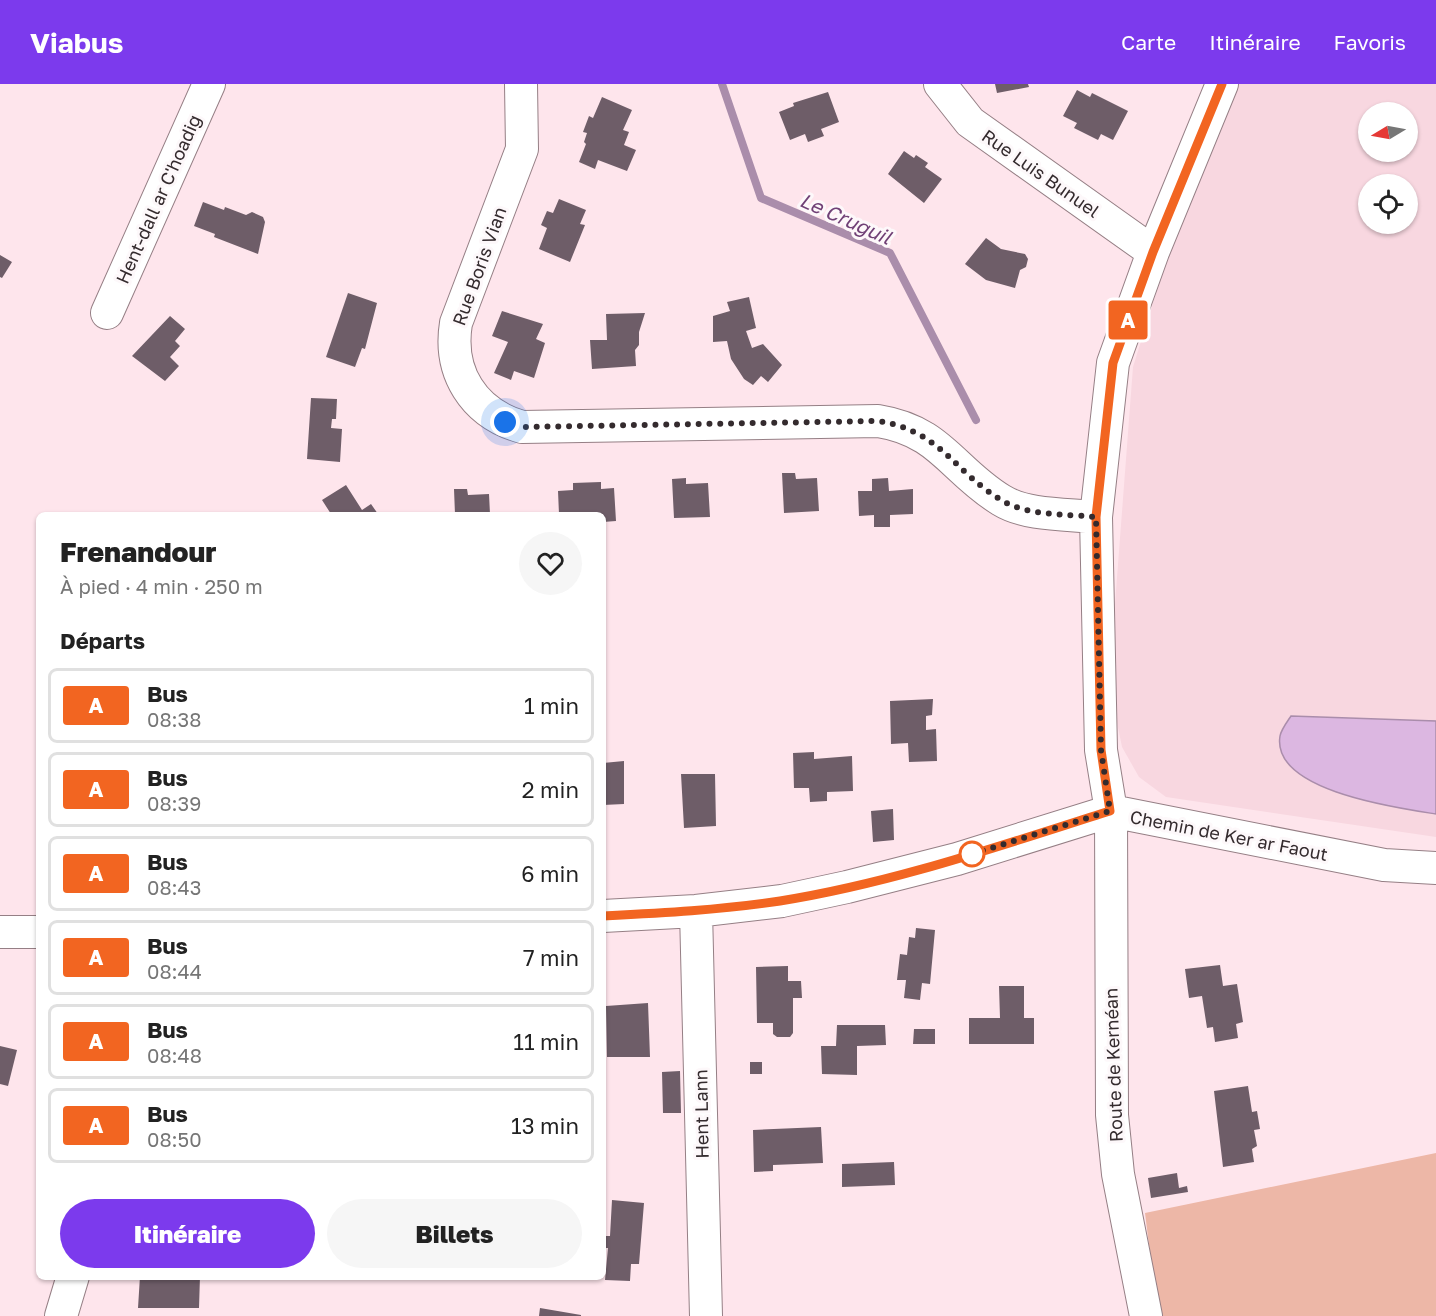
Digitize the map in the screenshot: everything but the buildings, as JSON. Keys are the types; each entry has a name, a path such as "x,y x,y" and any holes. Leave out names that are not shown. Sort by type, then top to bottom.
{"street":[{"name":"Hent-dall ar C'hoadig","path":"107,313 209,84"},
{"name":"Rue Boris Vian","path":"521,84 522,149 456,323 453,339 463,381 478,402 490,413 505,422 522,427 878,421 892,423 930,439 975,481 1015,507 1096,517"},
{"name":"Rue Luis Bunuel","path":"940,84 970,122 1153,252"},
{"name":"Route de Kernéan","path":"1146,1316 1118,1174 1112,1115 1110,811 1101,750 1096,517 1113,363 1153,252 1222,84"},
{"name":"Chemin de Ker ar Faout","path":"606,916 696,911 782,901 957,859 1110,811 1384,865 1436,868"},
{"name":"Hent Lann","path":"696,911 706,1316"},
{"path":"0,932 36,933"},
{"path":"61,1316 72,1280"}],"shaded area":[{"path":"1231,84 1436,84 1436,837 1166,797 1139,777 1122,747 1109,683 1133,367 1199,155"},
{"path":"1291,716 1436,721 1436,814 1394,807 1340,793 1315,783 1295,771 1283,755 1280,736"},
{"path":"1436,1153 1436,1316 1158,1316 1145,1213"}],"waterway":[{"name":"Le Cruguil","path":"722,84 761,198 890,253 976,420"}],"bus line":[{"name":"A","path":"606,916 696,911 782,901 957,859 1110,811 1101,750 1096,517 1113,363 1153,252 1222,84"}],"route":[{"path":"505,422 522,427 878,421 892,423 919,432 930,439 975,481 1015,507 1096,517 1101,750 1110,811 972,854"}]}
